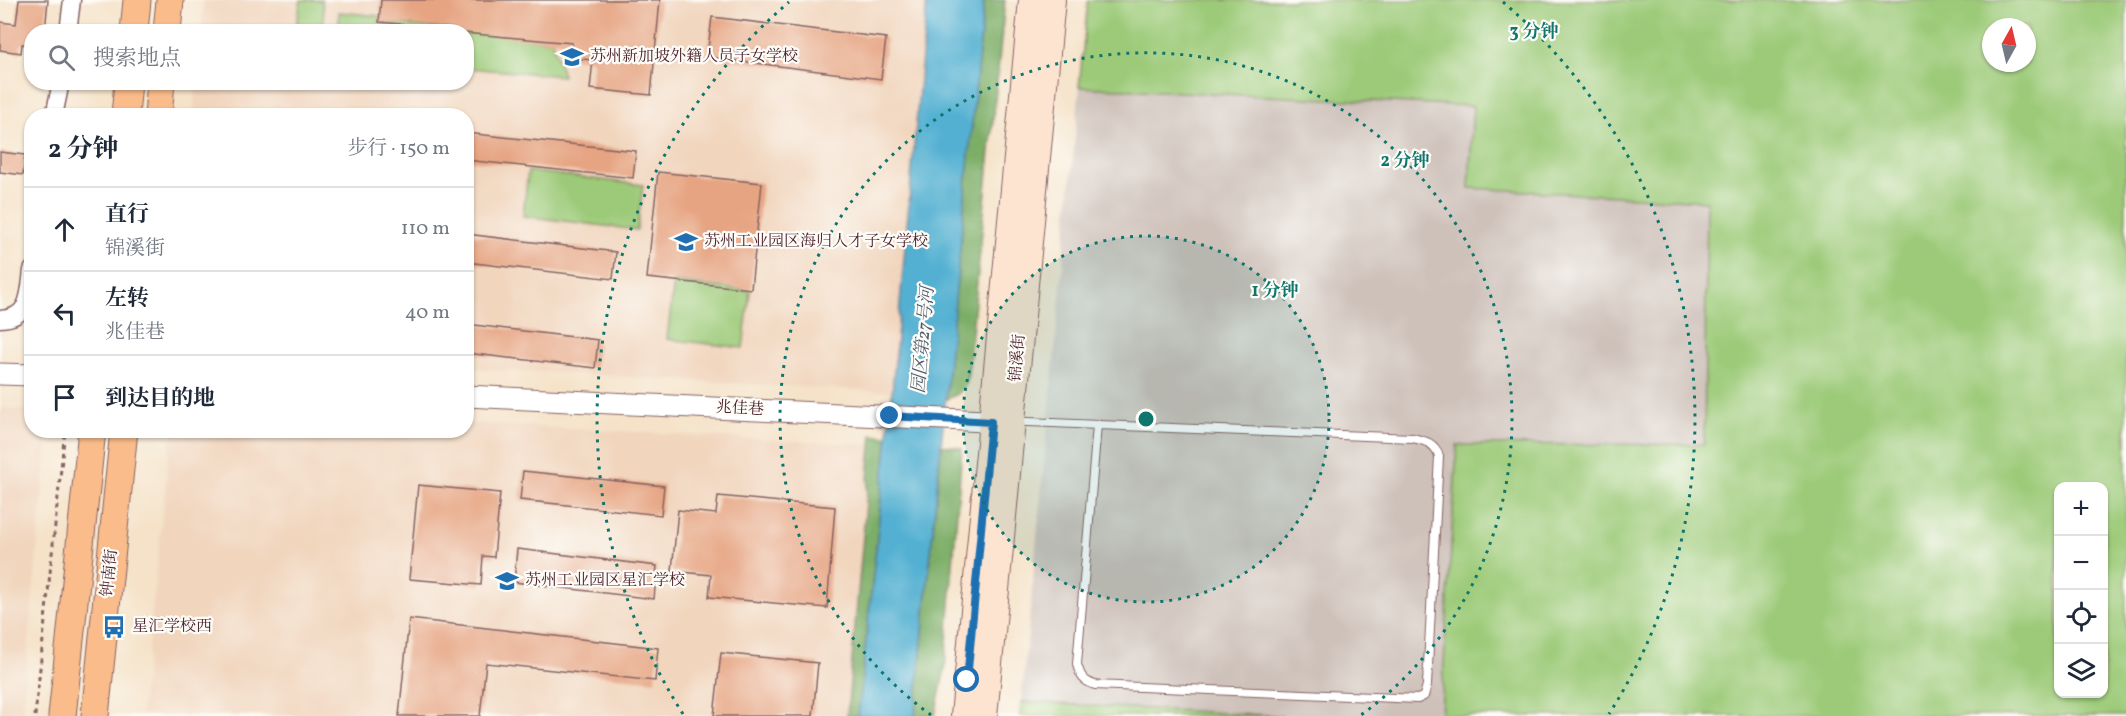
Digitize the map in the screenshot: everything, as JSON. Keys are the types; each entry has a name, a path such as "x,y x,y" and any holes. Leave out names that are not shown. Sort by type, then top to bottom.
{"main road":[{"path":"135,24 137,0"},
{"path":"167,24 170,0"},
{"name":"锦溪街","path":"985,716 1030,0"},
{"name":"锦溪街","path":"963,716 1002,422 1053,0"},
{"path":"126,108 127,90"},
{"path":"159,108 160,90"},
{"name":"钟南街","path":"62,716 91,438"},
{"name":"钟南街","path":"95,716 123,438"}],"street":[{"path":"69,24 72,0"},
{"path":"56,108 59,90"},
{"path":"0,320 16,316 24,309"},
{"path":"0,374 24,375"},
{"name":"兆佳巷","path":"474,396 1002,422"}],"lane":[{"path":"1002,422 1097,424 1413,438 1429,442 1436,448 1439,456 1427,685 1424,696 1418,699 1406,699 1095,685 1087,682 1080,675 1077,664 1097,424"}],"path":[{"path":"35,716 64,438"}],"shaded area":[{"name":"苏州工业园区海归人才子女学校","path":"204,0 927,0 892,392 474,368 474,108 194,108 195,90 474,90 474,24 202,24"},
{"path":"1088,0 2126,0 2126,716 1020,716"},
{"path":"0,408 24,410 24,438 48,438 22,716 0,716"},
{"name":"苏州工业园区星汇学校","path":"474,423 871,445 847,716 141,716 172,438 474,438"}],"green space":[{"path":"301,0 322,0 324,24 296,24"},
{"path":"984,0 1005,0 967,383 958,394 945,400"},
{"path":"1088,0 2126,0 2126,716 1441,716 1457,445 1704,444 1707,201 1469,188 1473,106 1079,87"},
{"path":"339,12 380,16 380,22 398,24 339,24"},
{"path":"474,32 552,41 563,76 474,69"},
{"path":"528,171 643,185 637,230 523,216"},
{"path":"674,282 750,291 743,348 667,339"},
{"path":"872,435 888,437 858,716 847,716"},
{"path":"941,445 962,448 945,669 935,716 915,716"},
{"path":"1021,702 1283,716 1020,716"}],"water":[{"name":"园区第27号河","path":"927,0 984,0 915,716 858,716 890,416"}],"building":[{"path":"19,0 48,0 46,24 24,24 24,44 22,44 21,53 0,50 0,22 16,24"},
{"path":"381,0 660,0 651,95 590,89 593,60 571,58 572,43 474,34 474,24 379,22"},
{"path":"712,17 886,38 881,79 707,57"},
{"path":"474,134 636,151 633,178 474,161"},
{"path":"0,152 24,155 23,175 0,172"},
{"path":"658,172 762,183 751,289 647,278"},
{"path":"474,235 616,252 613,279 474,263"},
{"path":"474,325 598,340 595,368 474,354"},
{"path":"523,471 664,486 661,515 520,500"},
{"path":"418,485 500,493 494,557 483,556 481,585 409,579"},
{"path":"718,496 835,507 827,608 709,597 711,575 672,571 678,510 716,514"},
{"path":"517,549 657,566 654,599 514,582"},
{"path":"409,619 658,648 655,681 486,663 480,716 399,716"},
{"path":"721,653 818,663 813,716 714,716"}],"place":[{"name":"苏州新加坡外籍人员子女学校","path":"572,57"},
{"name":"苏州工业园区海归人才子女学校","path":"686,242"},
{"name":"苏州工业园区星汇学校","path":"507,581"},
{"name":"星汇学校西","path":"114,627"}],"route":[{"path":"890,416 991,422 967,680"}]}
